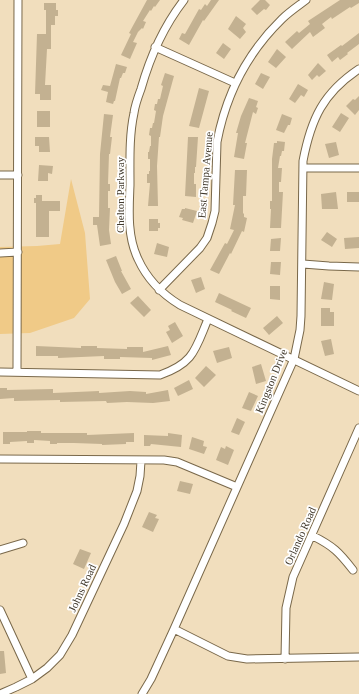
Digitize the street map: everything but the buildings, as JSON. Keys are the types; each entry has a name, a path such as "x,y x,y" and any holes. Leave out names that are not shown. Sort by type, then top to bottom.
{"street":[{"path":"17,372 18,0"},
{"name":"Chelton Parkway","path":"184,0 173,15 156,47 147,68 134,112 131,131 129,218 130,233 137,259 144,271 159,290 173,301 208,320 294,359 359,391"},
{"name":"East Tampa Avenue","path":"159,290 200,248 207,238 214,211 217,142 225,108 235,83 250,56 262,40 283,18 306,0"},
{"path":"156,47 235,83"},
{"name":"Kingston Drive","path":"142,694 151,679 174,630 294,359 300,330 303,264 303,168 306,145 311,129 323,102 331,93 359,69"},
{"path":"303,168 359,168"},
{"path":"0,176 18,175"},
{"path":"0,253 18,252"},
{"path":"303,264 359,267"},
{"path":"0,372 160,375 180,366 190,357 194,352 208,320"},
{"name":"Orlando Road","path":"285,659 285,620 293,578 359,428"},
{"path":"0,459 177,462 237,487"},
{"name":"Johns Road","path":"0,694 32,679 47,668 60,655 72,635 124,524 137,491 141,461"},
{"path":"312,536 334,548 340,553 353,570"},
{"path":"0,550 23,543"},
{"path":"0,610 32,679"},
{"path":"174,630 228,656 247,659 359,657"}],"shaded area":[{"path":"71,179 85,233 90,299 74,318 30,333 0,334 0,247 60,244"}]}
